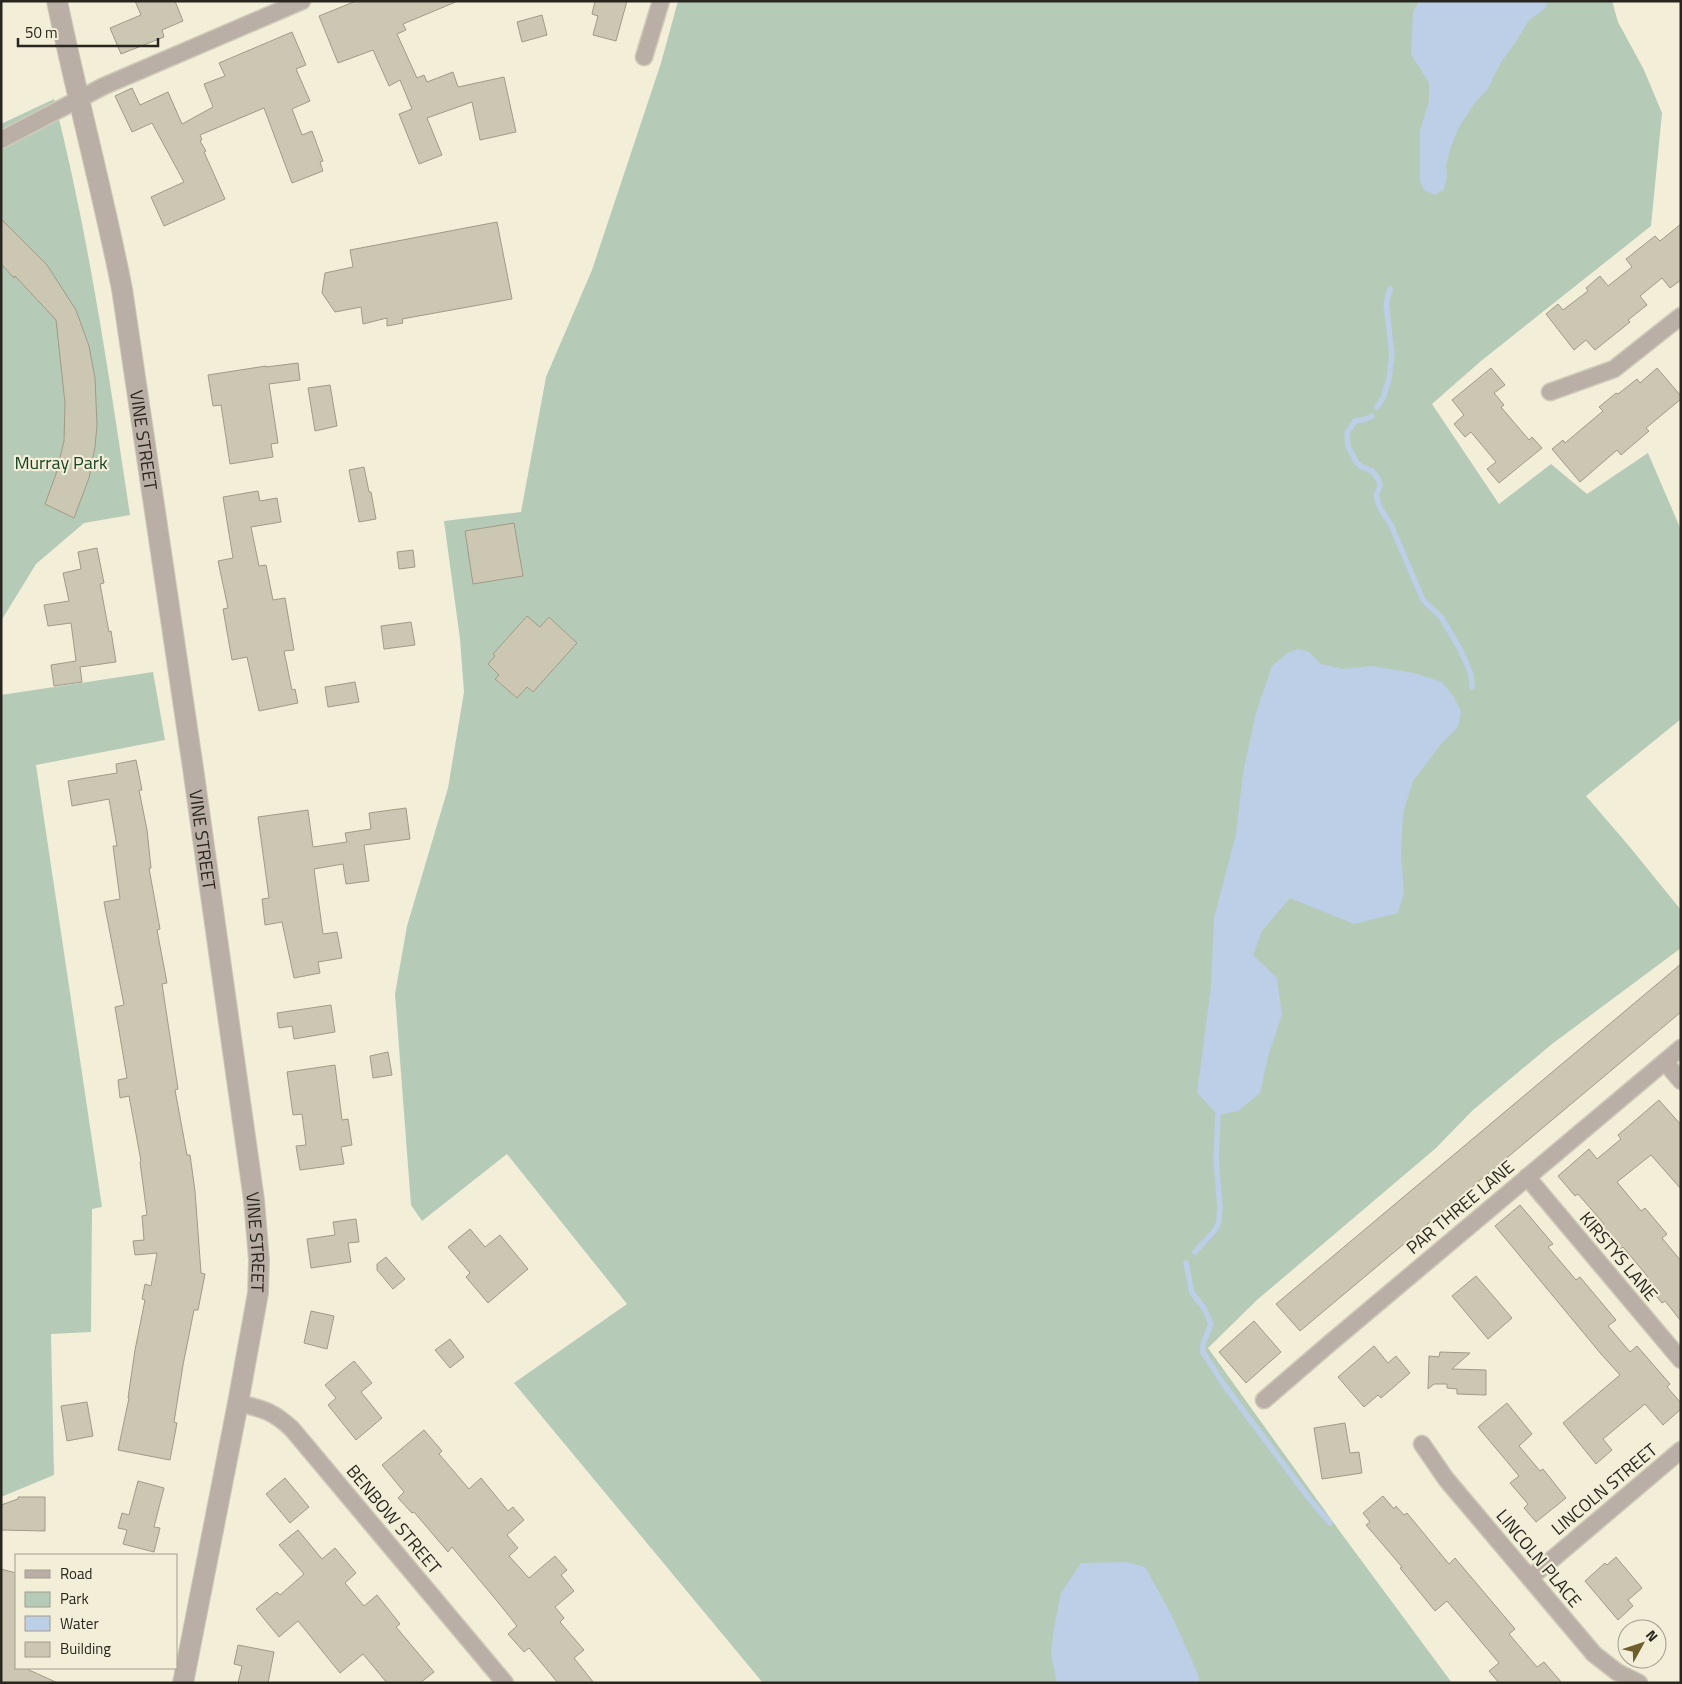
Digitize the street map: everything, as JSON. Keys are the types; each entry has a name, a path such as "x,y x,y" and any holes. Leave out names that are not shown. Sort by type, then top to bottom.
{"street":[{"name":"VINE STREET","path":"57,1 122,289 196,788 254,1200 259,1260 258,1283 238,1403 182,1683"},
{"path":"1,140 104,86 302,1"},
{"path":"644,56 661,1"},
{"path":"1550,392 1614,369 1681,316"},
{"name":"PAR THREE LANE","path":"1264,1400 1681,1048"},
{"path":"1665,1062 1681,1081"},
{"name":"KIRSTYS LANE","path":"1527,1177 1681,1360"},
{"name":"BENBOW STREET","path":"238,1403 268,1410 292,1429 505,1683"},
{"name":"LINCOLN PLACE","path":"1422,1444 1446,1479 1594,1654 1616,1672 1639,1683"},
{"name":"LINCOLN STREET","path":"1530,1578 1681,1450"}],"green space":[{"path":"678,1 1612,1 1618,22 1644,70 1662,113 1651,226 1481,361 1432,404 1499,504 1551,464 1587,494 1648,453 1681,530 1681,719 1586,796 1681,910 1681,948 1552,1044 1473,1110 1436,1148 1257,1300 1208,1348 1452,1683 763,1683 514,1383 627,1304 507,1154 422,1221 411,1205 395,994 407,926 448,788 464,692 460,639 444,521 521,512 546,377 592,270 661,63"},
{"name":"Murray Park","path":"54,99 88,254 130,515 84,523 36,564 1,621 1,124"},
{"path":"153,672 165,740 36,765 102,1207 92,1209 91,1332 51,1334 54,1475 1,1497 1,695"}],"water":[{"path":"1419,1 1547,1 1546,8 1529,20 1500,64 1487,90 1476,101 1459,127 1450,149 1444,189 1435,195 1424,190 1420,181 1420,130 1429,102 1429,83 1411,54 1413,11"},
{"path":"1299,649 1309,652 1321,664 1343,669 1371,666 1414,673 1442,682 1454,697 1461,711 1458,727 1441,744 1413,781 1403,813 1401,855 1404,892 1398,913 1354,924 1290,898 1262,931 1253,955 1277,978 1282,1015 1269,1053 1260,1093 1238,1111 1218,1115 1197,1093 1211,987 1214,918 1236,834 1243,773 1256,713 1272,666 1289,652"},
{"path":"1127,1562 1145,1567 1170,1612 1198,1674 1199,1683 1057,1683 1051,1654 1061,1593 1081,1563"}],"building":[{"path":"135,1 175,1 183,21 162,30 164,37 121,54 110,28 141,15"},
{"path":"356,1 458,1 403,24 406,30 397,34 417,78 424,75 427,82 453,72 458,87 504,77 516,132 480,140 472,102 427,118 442,155 419,164 399,114 412,109 400,80 389,86 373,50 338,63 319,16"},
{"path":"595,1 627,1 616,41 593,35 598,16 592,14"},
{"path":"542,15 547,35 522,42 517,22"},
{"path":"292,32 306,65 296,69 310,101 292,109 302,135 312,131 323,161 320,162 323,171 292,183 264,108 200,135 202,140 200,141 206,151 204,152 225,199 164,226 151,197 184,182 152,123 132,132 115,96 132,88 140,105 168,92 182,124 213,107 204,84 225,76 219,63"},
{"path":"1,219 47,265 76,310 89,346 95,378 97,425 89,478 74,518 45,504 56,474 64,441 65,403 56,320 15,276 14,278 1,264"},
{"path":"497,222 512,299 402,319 403,323 387,326 387,318 363,324 361,307 335,312 322,293 325,273 353,267 350,250"},
{"path":"1681,224 1681,280 1670,288 1662,278 1640,296 1647,305 1628,320 1630,322 1595,350 1586,340 1574,350 1546,314 1558,304 1563,310 1588,291 1586,288 1600,276 1608,286 1632,267 1626,259 1655,236 1660,241"},
{"path":"298,363 300,380 269,384 278,443 271,444 273,457 230,464 221,405 213,406 208,375"},
{"path":"1491,368 1505,385 1494,393 1504,405 1501,407 1529,440 1532,437 1542,448 1499,483 1487,469 1496,462 1471,432 1465,437 1454,424 1464,415 1452,400"},
{"path":"1657,368 1681,396 1681,399 1646,428 1649,431 1621,455 1617,450 1580,482 1552,449 1563,440 1565,443 1603,411 1599,407 1616,393 1618,394 1637,379 1640,383"},
{"path":"330,385 337,426 315,431 308,388"},
{"path":"364,467 376,519 359,522 349,470"},
{"path":"258,491 260,501 277,498 281,522 251,527 259,566 266,565 273,600 285,598 294,650 284,651 292,690 295,689 298,703 259,711 247,657 232,660 223,609 228,608 218,561 233,558 223,497"},
{"path":"514,523 523,576 473,584 465,531"},
{"path":"97,548 104,583 100,584 116,662 80,667 82,682 54,686 51,665 76,661 71,623 48,626 44,605 69,601 63,573 81,569 78,552"},
{"path":"413,550 415,567 399,569 397,552"},
{"path":"527,616 540,627 549,617 577,643 533,692 527,687 517,698 495,679 499,675 488,664 495,656 493,654"},
{"path":"411,622 415,645 384,649 381,626"},
{"path":"355,682 359,702 328,707 325,687"},
{"path":"136,760 142,790 139,790 147,830 151,868 149,868 160,929 157,930 167,983 162,984 178,1089 175,1090 187,1155 190,1155 195,1191 201,1273 205,1274 198,1310 194,1310 183,1365 174,1422 177,1423 170,1460 118,1450 129,1398 135,1350 145,1300 142,1299 145,1284 151,1286 157,1253 135,1255 133,1241 144,1240 142,1216 147,1215 141,1161 129,1096 120,1098 118,1080 127,1078 115,1007 124,1005 104,902 120,899 113,846 117,846 109,799 72,806 68,781 117,773 116,764"},
{"path":"406,808 410,839 364,845 369,881 346,884 343,864 314,869 323,934 337,932 342,958 318,962 320,973 294,978 282,922 265,925 262,899 269,898 258,817 308,810 313,847 347,842 345,833 371,829 369,813"},
{"path":"1681,964 1681,1012 1300,1331 1276,1304"},
{"path":"331,1005 335,1032 294,1039 292,1026 279,1028 277,1013"},
{"path":"388,1052 392,1075 373,1078 370,1056"},
{"path":"335,1065 342,1120 348,1119 352,1145 341,1147 344,1164 300,1170 296,1146 306,1145 302,1114 293,1115 287,1072"},
{"path":"1659,1100 1681,1125 1681,1189 1651,1155 1617,1182 1641,1211 1645,1208 1667,1234 1662,1238 1681,1261 1681,1321 1665,1301 1662,1303 1644,1281 1648,1277 1623,1247 1618,1251 1599,1228 1604,1224 1578,1194 1575,1196 1558,1176 1589,1149 1597,1159 1621,1139 1618,1135"},
{"path":"1520,1205 1553,1244 1548,1247 1576,1280 1580,1277 1616,1320 1608,1326 1630,1352 1637,1346 1670,1384 1667,1387 1681,1403 1681,1409 1663,1425 1645,1404 1603,1439 1612,1450 1596,1464 1563,1423 1620,1375 1495,1226"},
{"path":"356,1219 359,1242 348,1243 351,1262 311,1268 307,1239 335,1235 333,1222"},
{"path":"470,1229 485,1247 500,1235 528,1269 488,1303 466,1277 470,1273 448,1247"},
{"path":"386,1257 405,1279 393,1289 377,1270 377,1264"},
{"path":"1476,1276 1512,1318 1488,1339 1452,1296"},
{"path":"311,1311 334,1316 327,1349 304,1343"},
{"path":"1254,1321 1281,1352 1246,1383 1219,1352"},
{"path":"450,1339 464,1357 450,1368 435,1350"},
{"path":"1374,1346 1388,1363 1396,1356 1410,1373 1381,1398 1378,1395 1364,1407 1338,1377"},
{"path":"1440,1352 1470,1353 1452,1369 1486,1370 1486,1395 1457,1394 1457,1389 1447,1388 1447,1384 1434,1384 1428,1389 1429,1356 1439,1357"},
{"path":"354,1361 372,1383 361,1392 382,1418 356,1440 328,1405 336,1398 325,1385"},
{"path":"87,1402 93,1436 67,1441 61,1406"},
{"path":"1507,1403 1532,1434 1519,1446 1540,1471 1543,1469 1566,1498 1536,1522 1524,1508 1528,1504 1510,1483 1519,1476 1478,1427"},
{"path":"1345,1423 1350,1453 1359,1452 1362,1473 1322,1479 1314,1428"},
{"path":"424,1430 442,1451 439,1454 469,1489 481,1478 508,1511 513,1507 524,1520 507,1535 518,1548 509,1556 529,1578 555,1556 567,1570 561,1575 574,1591 555,1607 564,1618 560,1622 584,1650 574,1658 594,1683 558,1683 529,1648 524,1652 508,1634 517,1626 497,1601 452,1547 448,1552 414,1512 412,1513 398,1498 404,1492 382,1465"},
{"path":"285,1478 309,1507 290,1523 266,1494"},
{"path":"138,1481 164,1488 154,1527 160,1528 154,1552 123,1544 127,1530 118,1528 122,1513 129,1515"},
{"path":"1383,1496 1394,1509 1396,1506 1404,1515 1407,1513 1449,1564 1455,1558 1515,1629 1509,1634 1537,1667 1544,1662 1562,1683 1499,1683 1489,1671 1499,1663 1447,1601 1435,1611 1400,1568 1402,1567 1366,1525 1370,1522 1363,1513"},
{"path":"18,1497 45,1497 45,1531 1,1530 1,1505 18,1499"},
{"path":"298,1530 322,1559 335,1548 356,1573 345,1583 364,1606 377,1595 400,1624 396,1627 434,1672 420,1683 387,1683 363,1654 340,1673 298,1621 279,1637 256,1609 277,1592 280,1595 304,1574 279,1545"},
{"path":"1616,1557 1642,1588 1628,1600 1633,1606 1619,1619 1585,1581 1605,1563 1607,1565"},
{"path":"1,1569 15,1573 15,1669 28,1669 58,1683 1,1683"},
{"path":"238,1645 274,1652 268,1683 238,1683 242,1666 234,1664"}],"waterway":[{"path":"1377,407 1383,398 1389,379 1392,354 1386,304 1390,289"},
{"path":"1372,416 1355,421 1347,433 1348,446 1356,462 1372,471 1379,480 1380,486 1376,495 1380,508 1391,525 1423,600 1441,617 1460,649 1471,674 1472,687"},
{"path":"1195,1252 1216,1229 1219,1221 1220,1206 1216,1160 1218,1115"},
{"path":"1186,1263 1192,1293 1204,1308 1211,1324 1203,1344 1203,1352 1222,1382 1308,1497 1330,1523"}]}
